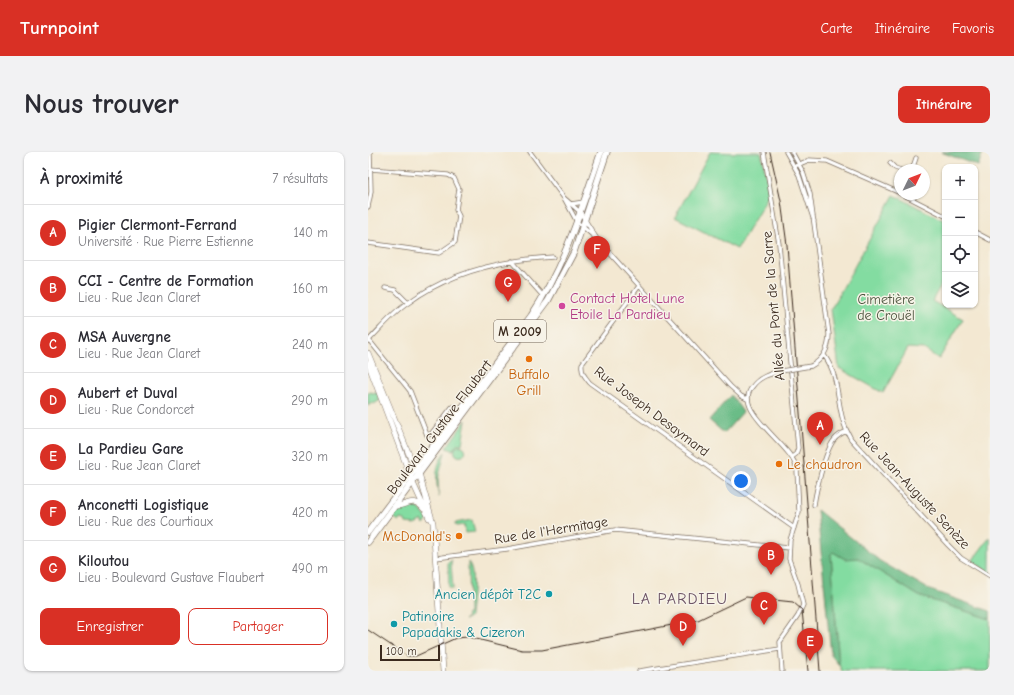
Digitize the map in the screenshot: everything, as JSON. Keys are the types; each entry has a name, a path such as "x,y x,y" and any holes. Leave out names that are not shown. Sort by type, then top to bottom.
{"main road":[{"name":"Boulevard Gustave Flaubert","path":"368,532 531,316 562,261 601,152"},
{"name":"Boulevard Gustave Flaubert","path":"368,542 542,311 567,266 579,237 607,152"},
{"path":"368,353 410,457 417,466 433,519 443,671"},
{"path":"368,363 411,474 413,483 433,529"},
{"path":"395,506 412,502 420,505 426,511"}],"street":[{"path":"530,152 564,198 577,222 589,234 597,239"},
{"name":"Allée du Pont de la Sarre","path":"764,152 779,244 798,448 796,454 792,457"},
{"path":"786,152 795,166 804,188 814,222"},
{"path":"782,671 780,649 782,638 798,616 802,605 798,584 791,568 789,548 798,518 799,505 797,465 792,457 755,415 747,399 749,391 757,382 770,374 811,366 819,361 824,355 829,336 810,194 800,164 792,152"},
{"path":"368,207 370,197 370,153"},
{"path":"914,164 916,158"},
{"path":"795,166 809,160 827,161 894,190"},
{"path":"890,163 894,167"},
{"path":"368,243 439,253 455,242 459,216 456,210 459,189 454,178 448,175 370,169"},
{"path":"564,198 580,212 597,239 730,386 741,396 747,399"},
{"path":"914,200 942,214"},
{"path":"571,204 584,202"},
{"path":"579,237 589,234"},
{"path":"978,234 990,240"},
{"path":"460,409 452,407 431,434 427,435 410,391 368,340 408,303 443,282 498,264 512,261 553,257"},
{"path":"512,261 543,296"},
{"name":"Rue Joseph Desaymard","path":"639,286 582,364 584,376 590,383 794,528"},
{"path":"385,288 395,290 408,303"},
{"path":"814,505 831,444 836,437 846,431 840,412 834,372 824,355"},
{"name":"Rue Jean-Auguste Senèze","path":"846,431 860,449 886,475 946,544 961,558 990,576"},
{"name":"Rue de l'Hermitage","path":"436,558 507,549 615,530 789,548"},
{"path":"639,671 780,649"}],"green space":[{"path":"710,152 761,152 770,193 737,249 675,217"},
{"path":"941,152 983,152 978,166 978,164 973,164"},
{"name":"Cimetière de Crouël","path":"894,195 894,200 904,200 942,219 942,283 932,301 963,319 939,359 924,349 908,348 883,393 839,368 831,309"},
{"path":"376,391 380,400 374,404 373,402 368,406 368,392 375,393"},
{"path":"731,395 743,412 724,433 709,420"},
{"path":"466,420 462,444 458,444 453,450 446,448"},
{"path":"460,445 464,447 466,451 464,455 460,457 456,455 454,451 456,447"},
{"path":"445,452 438,479 439,497 437,486 437,468 441,457"},
{"path":"410,506 420,509 428,520 424,524 422,520 415,524 406,523 405,520 400,519 399,521 393,517 404,507"},
{"path":"817,510 880,561 930,590 990,611 990,619 919,596 858,558 845,559 833,552 831,554 839,665 831,655"},
{"path":"472,520 475,532 465,533 464,525 456,526 455,523"},
{"path":"990,537 990,573 972,561"},
{"path":"833,552 845,559 858,558 919,596 990,619 990,671 842,671 839,665 831,554"},
{"path":"452,560 453,589 449,588 448,563"},
{"path":"468,562 472,572 472,587 470,617 466,619 467,614 469,614"}],"tram line":[{"path":"368,630 407,656 416,656 456,638 468,637 522,650 542,650 698,620 746,597 793,602 802,610 808,671"}],"railway":[{"path":"770,152 781,201 787,245 820,671"}],"place":[{"name":"Anconetti Logistique","path":"597,269"},
{"name":"Kiloutou","path":"508,302"},
{"name":"Contact Hotel Lune Etoile La Pardieu","path":"562,306"},
{"name":"Buffalo Grill","path":"529,359"},
{"name":"Pigier Clermont-Ferrand","path":"820,445"},
{"name":"Le chaudron","path":"779,464"},
{"name":"McDonald's","path":"459,536"},
{"name":"CCI - Centre de Formation","path":"771,575"},
{"name":"Ancien dépôt T2C","path":"549,594"},
{"name":"Patinoire Papadakis & Cizeron","path":"394,624"},
{"name":"MSA Auvergne","path":"764,625"},
{"name":"Aubert et Duval","path":"683,646"},
{"name":"La Pardieu Gare","path":"810,661"}],"district":[{"name":"LA PARDIEU","path":"680,598"}]}
